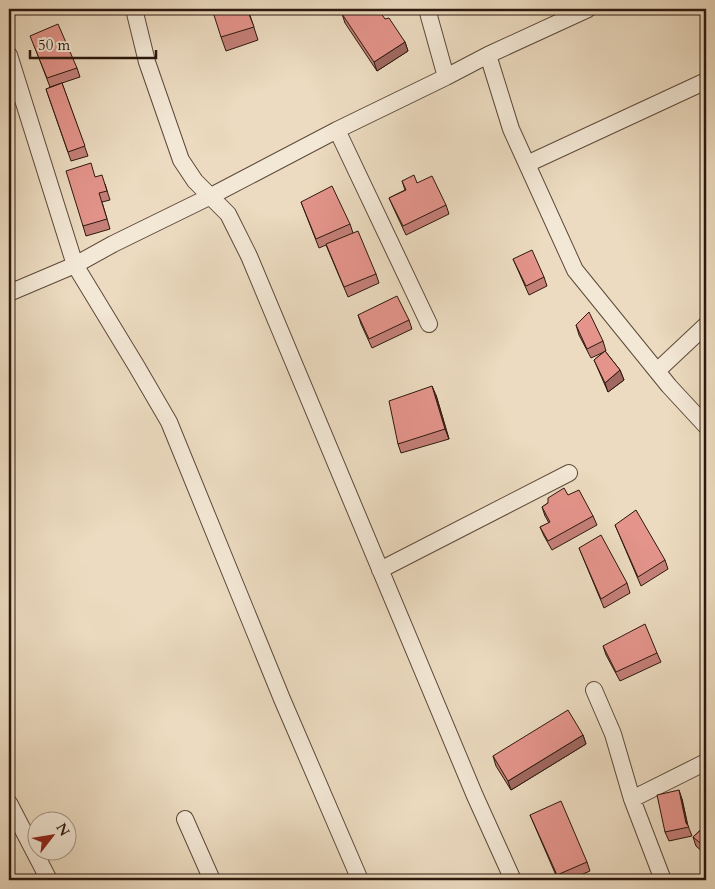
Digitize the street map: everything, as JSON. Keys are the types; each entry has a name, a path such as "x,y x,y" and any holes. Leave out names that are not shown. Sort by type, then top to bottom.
{"street":[{"path":"134,9 147,62 181,160 195,181 228,214 249,256 471,787 514,880"},
{"path":"427,9 446,77"},
{"path":"9,293 75,265 570,13 588,9"},
{"path":"9,55 75,265 169,422 282,699 360,880"},
{"path":"488,55 511,129 575,270 669,386 706,426"},
{"path":"527,164 706,81"},
{"path":"337,130 429,324"},
{"path":"657,370 706,325"},
{"path":"380,570 569,473"},
{"path":"594,690 613,734 632,799 663,880"},
{"path":"632,799 706,762"},
{"path":"9,803 49,880"},
{"path":"185,819 212,880"}],"building":[{"path":"212,9 247,9 254,27 221,37"},
{"path":"349,9 378,9 385,19 389,18 405,42 374,62 342,14"},
{"path":"58,24 77,68 47,78 30,36"},
{"path":"62,83 85,146 68,152 46,89"},
{"path":"91,163 95,177 102,175 107,191 99,193 107,219 83,226 66,171"},
{"path":"414,175 417,183 432,176 446,205 403,226 389,198 406,190 402,181"},
{"path":"332,186 350,224 316,239 301,202"},
{"path":"358,231 376,274 344,287 326,244"},
{"path":"532,250 544,277 526,286 513,259"},
{"path":"397,296 409,320 369,339 358,315"},
{"path":"589,312 603,341 587,349 576,325"},
{"path":"605,351 620,370 605,383 594,360"},
{"path":"432,386 445,429 398,444 389,401"},
{"path":"564,488 568,495 579,490 593,516 548,541 540,527 550,522 542,507 548,503 548,498"},
{"path":"636,510 665,560 638,577 615,525"},
{"path":"601,535 627,583 601,599 579,548"},
{"path":"645,624 657,653 616,672 603,646"},
{"path":"568,710 583,735 508,781 493,756"},
{"path":"679,790 686,823 689,827 665,832 657,795"},
{"path":"561,801 587,862 557,875 530,815"},
{"path":"706,825 706,848 693,837"}]}
